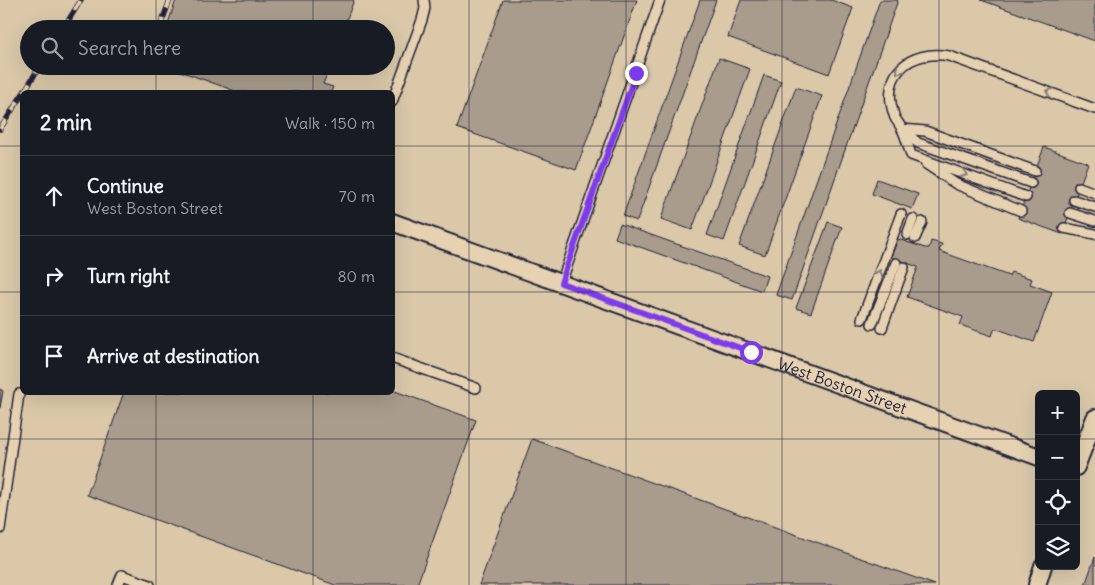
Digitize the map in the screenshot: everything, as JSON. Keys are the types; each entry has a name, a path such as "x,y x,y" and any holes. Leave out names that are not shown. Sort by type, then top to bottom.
{"street":[{"name":"West Boston Street","path":"395,223 1035,456"},
{"path":"1080,457 1095,418"},
{"path":"1037,585 1042,570"}],"lane":[{"path":"395,94 422,20 424,0"},
{"path":"561,283 660,0"},
{"path":"1021,211 956,184 911,155 902,129 894,115 891,92 894,77 902,66 924,55 949,56 1095,109"},
{"path":"902,129 925,131 1035,171"},
{"path":"902,129 918,143 1031,184"},
{"path":"911,155 1026,197"},
{"path":"1079,187 1095,193"},
{"path":"1074,200 1095,207"},
{"path":"1070,213 1095,221"},
{"path":"862,319 900,214"},
{"path":"911,237 917,220"},
{"path":"1064,228 1095,234"},
{"path":"872,324 900,265 882,328"},
{"path":"395,359 476,388"},
{"path":"0,529 19,394"},
{"path":"118,585 122,575 150,585"}],"building":[{"path":"176,0 354,0 346,20 169,20"},
{"path":"503,0 637,0 576,170 457,128"},
{"path":"700,0 716,0 637,221 623,216"},
{"path":"741,0 831,0 853,8 829,74 728,37"},
{"path":"880,0 898,0 792,300 776,295"},
{"path":"981,0 1095,0 1095,41"},
{"path":"719,58 750,69 692,230 661,219"},
{"path":"191,75 326,75 323,84 333,87 332,90 232,90"},
{"path":"764,75 781,81 724,241 707,235"},
{"path":"796,87 822,96 765,255 739,246"},
{"path":"1044,147 1088,163 1062,234 1018,218"},
{"path":"877,179 918,194 912,209 872,194"},
{"path":"828,222 842,227 811,313 796,308"},
{"path":"620,224 767,276 762,291 615,238"},
{"path":"898,239 925,248 929,248 931,241 942,244 939,251 1009,276 1011,272 1032,279 1030,284 1052,292 1034,342 995,328 992,336 960,325 963,317 907,297 918,267 891,257"},
{"path":"0,389 3,391 0,408"},
{"path":"395,391 476,420 417,585 335,585 87,495 123,395 395,395"},
{"path":"532,439 935,585 479,585"},
{"path":"1095,557 1095,585 1085,585"}],"railway":[{"path":"69,20 81,0"},
{"path":"162,20 170,0"},
{"path":"25,90 34,75"},
{"path":"0,129 20,98"}],"route":[{"path":"636,73 561,283 751,352"}]}
